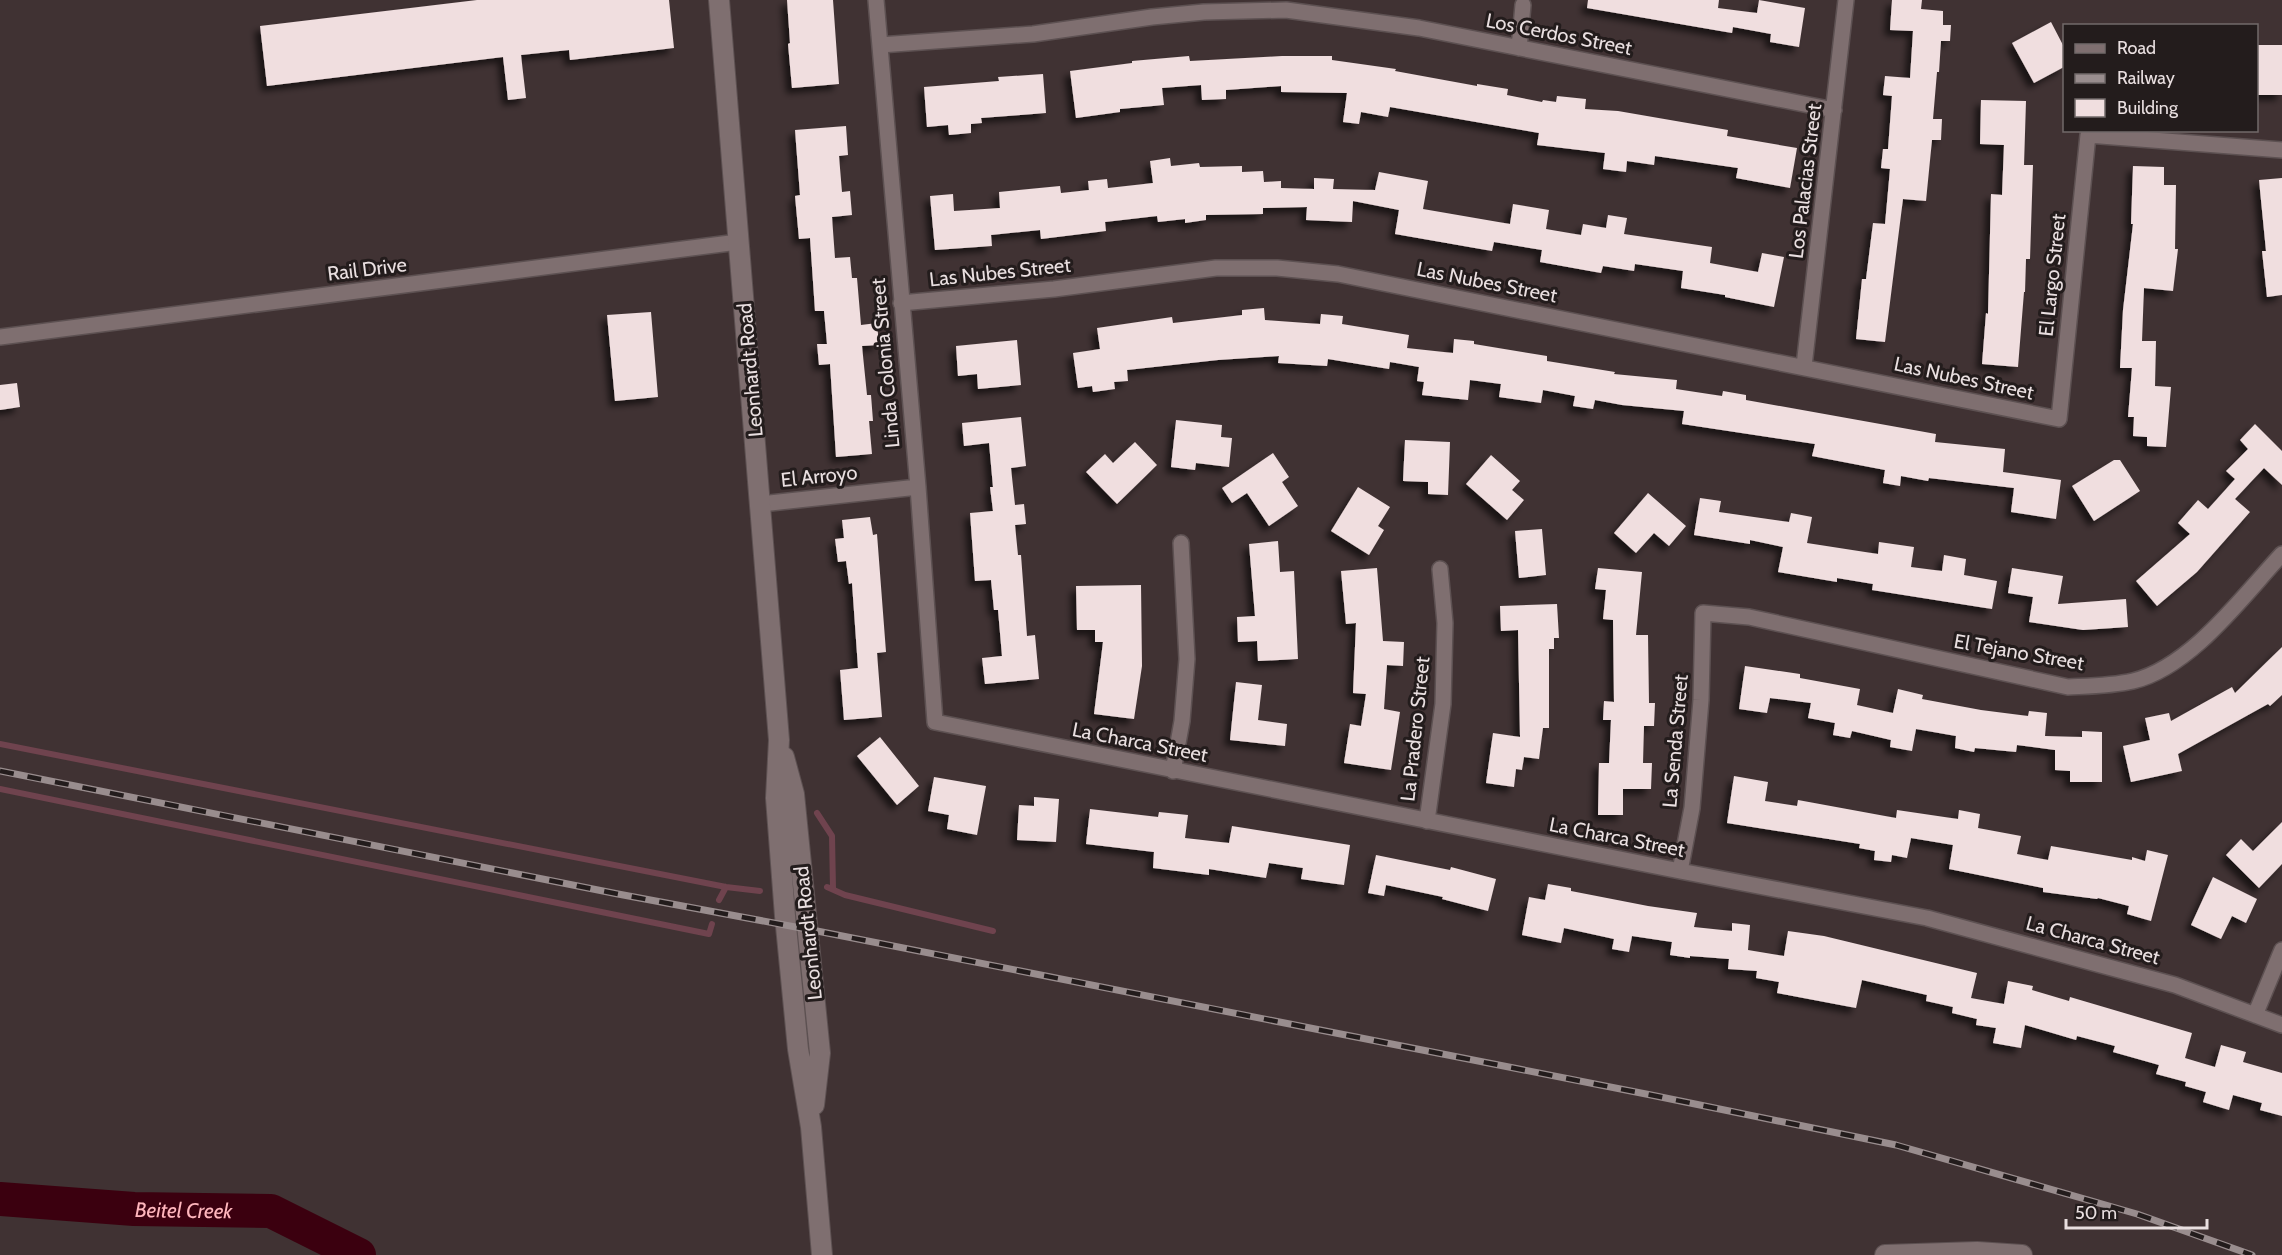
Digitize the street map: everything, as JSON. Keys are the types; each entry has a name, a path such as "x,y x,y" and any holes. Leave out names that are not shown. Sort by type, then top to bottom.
{"street":[{"name":"Leonhardt Road","path":"719,0 779,740 776,798 785,916 798,1049 811,1127 822,1255"},
{"name":"Linda Colonia Street","path":"876,0 918,487 935,722"},
{"name":"Los Palacias Street","path":"1804,366 1846,0"},
{"name":"Los Cerdos Street","path":"880,45 1033,34 1255,5 1419,28 1834,110"},
{"path":"1519,48 1523,5"},
{"name":"El Largo Street","path":"2059,419 2088,135 2282,150"},
{"name":"Rail Drive","path":"0,337 738,242"},
{"name":"Las Nubes Street","path":"901,303 1054,289 1216,268 1277,268 1338,274 2059,419"},
{"name":"El Arroyo","path":"761,504 918,487"},
{"path":"1173,771 1182,721 1187,659 1181,543"},
{"name":"El Tejano Street","path":"1703,613 1749,617 2068,687 2104,686 2134,681 2163,670 2188,653 2282,554"},
{"name":"La Pradero Street","path":"1427,821 1443,704 1445,623 1440,569"},
{"name":"La Senda Street","path":"1680,871 1693,797 1701,700 1703,613"},
{"name":"La Charca Street","path":"935,722 1173,771 1927,918 2175,985 2282,1025"},
{"path":"2255,1015 2282,950"},
{"path":"1885,1255 1977,1252 2022,1255"}],"building":[{"path":"477,0 669,0 674,48 570,60 569,50 521,55 526,98 508,100 503,57 267,86 260,26"},
{"path":"787,0 833,0 839,84 792,88"},
{"path":"1588,0 1719,0 1718,8 1757,13 1759,0 1805,8 1799,47 1770,42 1771,34 1733,27 1732,33 1587,8"},
{"path":"1892,0 1922,0 1921,9 1943,11 1943,25 1951,25 1950,41 1941,41 1939,72 1937,72 1933,119 1942,119 1941,140 1932,140 1926,201 1903,199 1885,342 1856,339 1862,279 1866,279 1873,223 1885,224 1890,169 1881,168 1883,149 1888,149 1892,96 1883,95 1885,76 1910,78 1913,31 1890,30"},
{"path":"2051,22 2063,45 2063,68 2034,83 2012,43"},
{"path":"2258,45 2282,45 2282,95 2258,95"},
{"path":"1189,56 1190,61 1332,56 1332,60 1396,69 1395,71 1477,86 1477,84 1508,89 1507,95 1542,102 1543,100 1556,102 1557,96 1586,99 1585,109 1618,111 1728,130 1727,136 1797,148 1790,188 1736,178 1738,168 1655,156 1654,165 1627,161 1626,172 1603,169 1605,153 1537,145 1539,133 1390,107 1388,117 1361,112 1359,124 1343,122 1347,93 1281,92 1281,86 1226,90 1226,99 1202,100 1201,85 1162,88 1164,105 1120,109 1120,112 1076,118 1070,71 1132,63 1132,61"},
{"path":"1043,74 1046,113 981,118 982,123 971,124 971,133 949,135 948,125 927,127 924,87 999,81 998,77"},
{"path":"1981,100 2026,101 2024,165 2033,165 2030,259 2026,259 2018,367 1982,364 1986,313 1988,314 1991,194 2002,195 2004,145 1980,144"},
{"path":"846,126 848,155 839,156 842,192 850,191 852,215 832,217 835,258 850,257 852,278 857,278 861,325 877,323 879,345 862,346 867,395 871,395 873,421 869,421 872,454 836,457 830,364 819,365 817,344 827,344 824,311 815,311 810,238 799,239 795,196 800,195 795,130"},
{"path":"1170,158 1171,166 1199,163 1200,167 1242,166 1242,172 1263,171 1264,182 1281,181 1281,188 1314,189 1314,178 1334,179 1333,189 1375,190 1379,172 1428,181 1423,209 1510,224 1513,204 1549,210 1546,229 1581,235 1583,224 1606,228 1608,215 1627,218 1624,234 1712,247 1710,263 1758,272 1762,253 1784,257 1774,307 1725,297 1725,295 1681,288 1683,271 1635,264 1634,271 1603,266 1601,273 1540,262 1542,250 1494,242 1492,251 1395,234 1399,210 1353,201 1352,222 1306,220 1307,207 1263,208 1263,214 1206,215 1206,220 1185,223 1185,219 1158,222 1157,216 1105,222 1106,231 1041,239 1040,230 991,235 992,246 935,250 930,196 953,194 954,211 1000,208 999,192 1060,186 1061,193 1089,190 1088,181 1107,179 1108,188 1153,183 1150,161"},
{"path":"2133,166 2164,167 2164,185 2176,185 2175,249 2178,249 2173,291 2144,288 2142,341 2156,341 2155,386 2171,387 2166,447 2147,446 2147,437 2133,436 2134,417 2128,417 2132,368 2120,368 2123,310 2133,224 2131,224"},
{"path":"2282,178 2282,295 2267,297 2262,251 2266,251 2259,180"},
{"path":"1264,308 1265,320 1320,324 1321,314 1343,316 1342,324 1409,335 1407,348 1453,353 1454,339 1474,341 1474,344 1547,356 1547,361 1615,372 1614,374 1677,380 1676,389 1722,396 1723,391 1746,395 1746,400 1936,434 1935,442 2005,449 2003,472 2061,480 2056,519 2011,512 2014,488 1929,478 1928,481 1901,476 1900,486 1883,483 1885,470 1812,456 1815,444 1682,424 1684,411 1595,400 1593,409 1573,406 1575,396 1543,390 1541,403 1499,397 1501,384 1470,380 1468,400 1422,395 1424,382 1417,381 1419,367 1390,362 1389,369 1328,359 1327,366 1278,363 1279,356 1218,360 1127,370 1128,381 1114,382 1115,389 1093,392 1092,386 1078,388 1073,353 1100,349 1097,328 1172,317 1173,323 1242,315 1242,310"},
{"path":"651,312 658,397 615,401 607,315"},
{"path":"1017,340 1021,385 978,389 977,374 958,376 956,346"},
{"path":"17,383 20,407 0,410 0,385"},
{"path":"1021,417 1026,466 1011,468 1015,505 1024,504 1026,524 1015,525 1018,555 1021,555 1027,636 1035,635 1039,679 985,684 982,658 1002,656 998,610 994,610 991,580 975,581 970,513 993,511 990,487 993,487 989,443 964,446 962,423"},
{"path":"1176,420 1222,425 1221,437 1232,438 1229,467 1196,463 1195,470 1171,467"},
{"path":"2255,424 2282,451 2282,485 2264,468 2235,499 2250,512 2197,572 2157,606 2136,581 2190,534 2178,523 2198,500 2208,509 2235,479 2226,471 2248,449 2240,440"},
{"path":"1405,440 1450,442 1448,495 1428,494 1428,482 1403,481"},
{"path":"1135,442 1157,465 1117,504 1086,472 1105,454 1113,463"},
{"path":"1273,453 1289,477 1282,482 1298,506 1269,526 1247,493 1232,503 1222,488"},
{"path":"1491,455 1520,481 1512,490 1524,500 1507,520 1466,484"},
{"path":"2114,460 2120,460 2140,491 2094,521 2072,486"},
{"path":"1358,487 1390,507 1378,526 1384,530 1369,555 1331,531"},
{"path":"1648,493 1686,526 1669,546 1654,533 1636,553 1614,533"},
{"path":"1700,498 1721,501 1719,512 1789,522 1791,513 1812,517 1807,543 1878,554 1879,542 1914,547 1911,567 1942,571 1944,555 1966,559 1964,575 1997,581 1992,609 1872,590 1873,584 1837,578 1837,582 1778,572 1783,547 1750,540 1750,544 1694,535"},
{"path":"870,517 873,535 877,534 886,652 877,653 882,717 844,720 840,670 858,668 852,583 849,584 846,561 838,562 835,539 844,538 842,520"},
{"path":"1542,529 1546,575 1519,578 1515,531"},
{"path":"1278,541 1280,572 1294,571 1298,659 1258,661 1257,641 1238,642 1237,617 1255,616 1249,544"},
{"path":"1377,568 1383,641 1404,642 1403,666 1387,665 1384,709 1400,712 1391,770 1344,763 1350,724 1361,726 1366,694 1353,693 1356,623 1346,624 1341,571"},
{"path":"1598,568 1642,572 1636,635 1648,635 1649,703 1655,703 1654,726 1644,726 1643,763 1652,763 1651,789 1623,789 1623,815 1598,815 1599,763 1609,763 1611,720 1603,720 1604,701 1614,702 1613,620 1603,619 1606,590 1595,589"},
{"path":"2012,568 2063,576 2058,604 2126,599 2128,627 2083,630 2029,622 2033,597 2008,593"},
{"path":"1141,585 1142,666 1134,719 1094,714 1103,642 1095,642 1095,630 1077,630 1076,586"},
{"path":"1557,604 1559,638 1554,638 1554,649 1549,649 1549,728 1543,728 1539,759 1524,757 1522,770 1516,769 1514,787 1486,783 1493,733 1520,737 1518,630 1501,631 1500,606"},
{"path":"2282,647 2282,695 2270,706 2268,704 2178,754 2182,771 2131,782 2123,746 2150,740 2145,718 2169,713 2171,721 2232,687 2235,693"},
{"path":"1745,666 1800,674 1800,678 1860,689 1857,705 1893,713 1898,689 1923,695 1922,699 1981,710 2028,716 2029,711 2047,713 2045,736 2082,737 2082,731 2102,732 2102,782 2070,782 2070,771 2055,770 2055,750 2017,745 2016,752 1975,748 1974,752 1955,748 1956,736 1916,729 1912,751 1890,747 1891,740 1852,731 1850,738 1833,735 1835,723 1808,718 1811,703 1770,698 1767,713 1739,709"},
{"path":"1236,682 1262,685 1258,720 1287,724 1285,746 1230,740"},
{"path":"880,737 919,786 897,805 857,756"},
{"path":"1734,776 1768,782 1765,801 1797,806 1798,800 1896,818 1897,810 1958,819 1959,810 1980,814 1978,828 2021,836 2017,854 2048,860 2051,846 2132,860 2132,857 2145,861 2147,850 2168,855 2151,921 2127,914 2129,906 2098,898 2043,892 2043,888 1949,869 1953,845 1911,838 1907,858 1892,855 1891,862 1874,860 1875,851 1859,848 1860,844 1727,823"},
{"path":"934,777 986,786 977,835 947,829 949,815 928,811"},
{"path":"1034,797 1059,799 1056,842 1017,840 1019,805 1034,806"},
{"path":"1090,809 1158,817 1159,812 1188,815 1185,838 1229,843 1232,826 1350,845 1344,885 1301,879 1303,868 1269,863 1266,878 1209,869 1209,875 1153,868 1154,852 1086,844"},
{"path":"2282,822 2282,864 2259,888 2226,855 2241,839 2253,851"},
{"path":"1376,855 1450,870 1451,867 1496,879 1488,911 1442,899 1443,897 1386,885 1384,896 1368,893"},
{"path":"2213,877 2257,899 2246,923 2232,916 2221,939 2191,925"},
{"path":"1548,884 1571,888 1571,891 1648,906 1697,913 1694,927 1732,931 1732,923 1750,925 1748,950 1784,956 1788,931 1824,936 1977,973 1971,998 2004,1004 2008,981 2033,986 2032,990 2069,1001 2070,997 2192,1033 2185,1058 2215,1067 2221,1045 2246,1052 2243,1062 2282,1073 2282,1116 2260,1110 2262,1103 2233,1095 2229,1110 2203,1102 2206,1092 2185,1086 2186,1082 2156,1074 2159,1065 2113,1052 2115,1046 2077,1036 2076,1040 2025,1025 2021,1048 1993,1043 1996,1028 1976,1025 1977,1019 1952,1013 1953,1007 1926,1001 1927,995 1862,980 1856,1008 1777,993 1779,982 1756,978 1757,971 1728,969 1729,959 1670,955 1672,942 1632,936 1629,952 1612,949 1614,939 1564,928 1561,943 1522,935 1529,897 1545,900"}],"waterway":[{"path":"0,744 726,887 760,891"},
{"path":"0,789 709,934 712,924"},
{"path":"817,813 832,836 833,889"},
{"path":"719,900 726,887"},
{"path":"827,887 845,895 993,931"},
{"name":"Beitel Creek","path":"0,1199 134,1209 271,1211 359,1255"}],"railway":[{"path":"0,771 1896,1145 2137,1214 2252,1255"}]}
